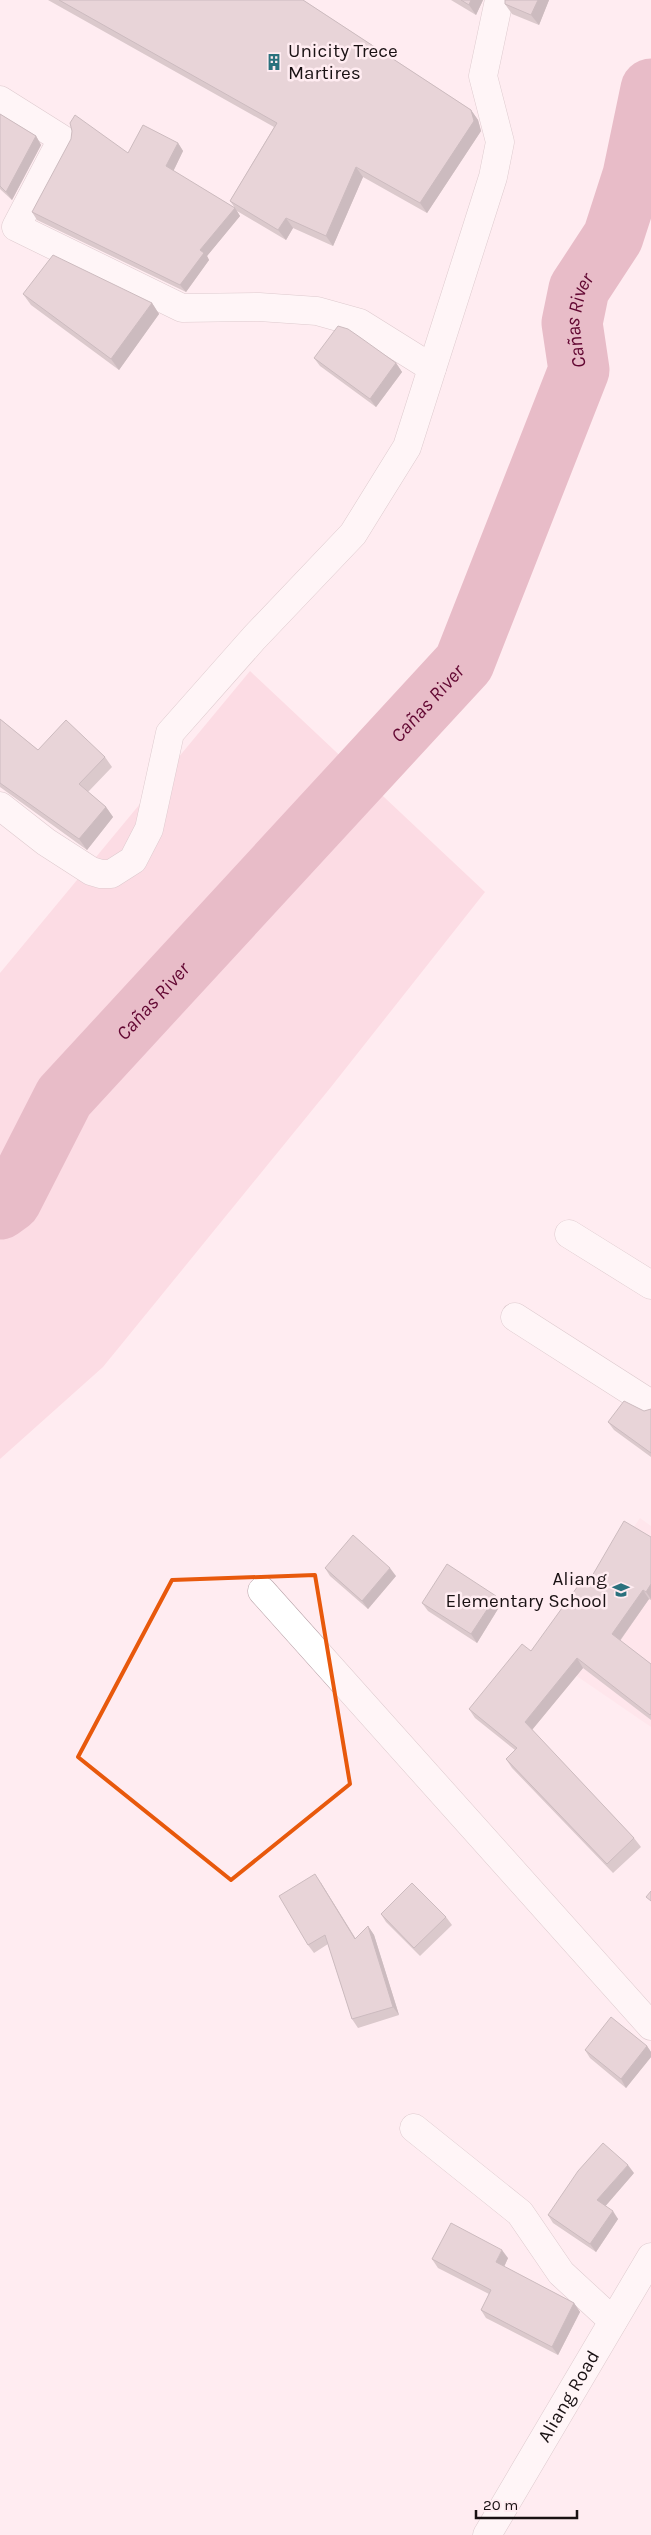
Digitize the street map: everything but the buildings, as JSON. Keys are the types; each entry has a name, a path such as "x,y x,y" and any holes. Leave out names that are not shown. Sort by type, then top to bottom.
{"street":[{"path":"0,806 46,842 91,870 101,874 112,874 133,860 149,828 170,732 254,638 353,534 407,447 494,177 500,142 483,76 499,0"},
{"path":"0,100 62,140 16,227 182,308 259,307 317,311 360,323 432,368"},
{"path":"569,1234 651,1286"},
{"path":"515,1317 651,1404"},
{"path":"262,1591 651,2026"},
{"path":"414,2128 520,2213 560,2273 613,2321"},
{"name":"Aliang Road","path":"486,2535 651,2256"}],"highlighted area":[{"path":"315,1575 350,1784 231,1880 78,1757 172,1580"}],"shaded area":[{"path":"250,671 485,892 331,1087 103,1367 0,1459 0,973"},
{"name":"Aliang Elementary School","path":"640,1518 651,1526 651,1727 546,1655"}],"waterway":[{"name":"Cañas River","path":"0,1209 11,1201 64,1097 464,663 579,370 572,323 579,289 613,237 633,175 651,89"}],"place":[{"name":"Unicity Trece Martires","path":"274,62"},
{"name":"Aliang Elementary School","path":"621,1590"}]}
